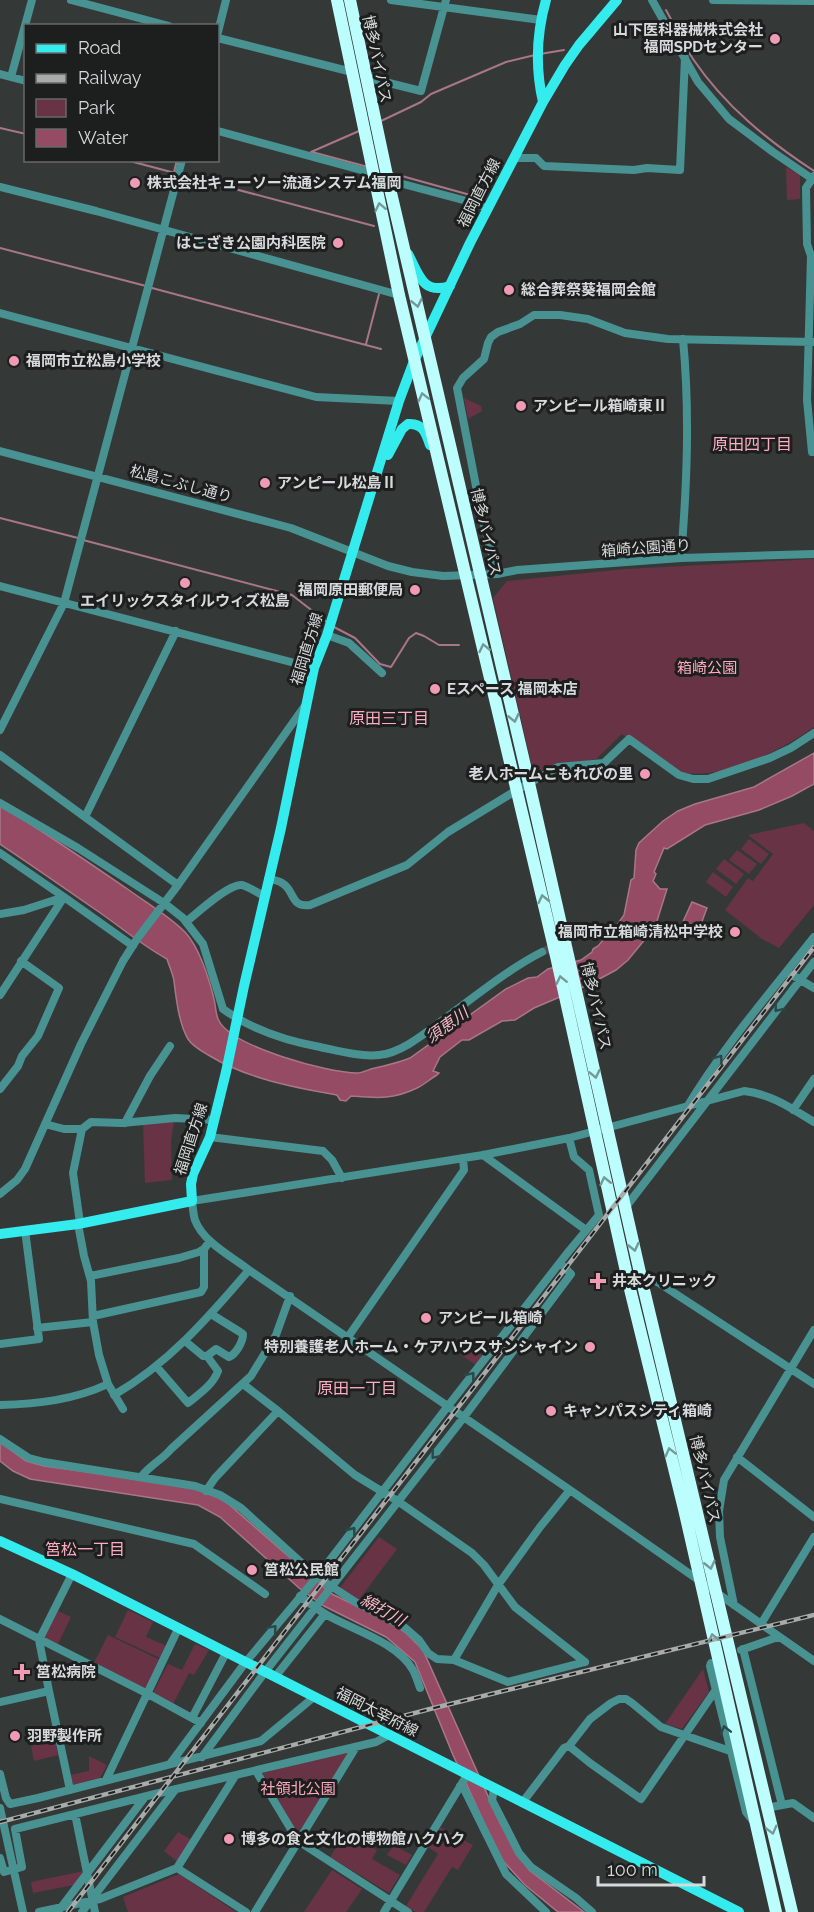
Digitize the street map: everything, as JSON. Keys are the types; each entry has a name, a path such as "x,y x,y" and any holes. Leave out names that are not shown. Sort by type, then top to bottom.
{"highway":[{"name":"博多バイパス","path":"337,0 372,173 414,361 556,956 629,1285 684,1509 776,1912"},
{"name":"博多バイパス","path":"350,0 388,180 579,996 625,1208 792,1912"}],"main road":[{"path":"543,102 536,64 541,20 546,0"},
{"name":"福岡直方線","path":"192,1201 193,1174 210,1137 226,1072 281,828 314,668 327,635 399,401 414,361 450,286 543,102 579,45 617,0"},
{"path":"403,243 422,282 429,287 439,289 450,286"},
{"path":"379,470 405,426 413,424 424,429 453,522"},
{"path":"0,1234 79,1224 192,1201"},
{"name":"福岡太宰府線","path":"0,1541 72,1574 390,1735 462,1778 492,1788 738,1912"}],"street":[{"path":"25,24 32,0"},
{"path":"71,0 161,24"},
{"path":"219,28 226,0"},
{"path":"391,0 446,3 541,20"},
{"path":"652,0 698,82 729,119 773,152 814,178 806,188 807,244 811,256 811,342 807,400 812,452 814,452"},
{"path":"713,0 814,1"},
{"path":"365,77 422,91 446,3"},
{"path":"11,77 24,29"},
{"path":"219,38 352,72"},
{"path":"515,158 536,158 544,166 680,170 685,58"},
{"path":"0,74 24,80"},
{"path":"219,131 372,173"},
{"path":"0,730 64,603 181,162"},
{"path":"388,180 488,208"},
{"path":"0,187 96,211 399,295"},
{"path":"0,314 316,397 399,401"},
{"path":"497,574 482,517 457,388 463,378 484,359 491,337 534,315 546,315 588,319 625,333 668,339 811,342"},
{"path":"681,558 686,494 688,414 683,339"},
{"name":"松島こぶし通り","path":"0,451 291,528 388,566 443,576 466,574"},
{"name":"箱崎公園通り","path":"466,574 497,574 517,570 681,558 814,554"},
{"path":"0,586 314,668"},
{"path":"85,817 176,631"},
{"path":"327,635 349,643 382,673"},
{"path":"0,1194 17,1180 25,1169 81,1044 123,961 306,704"},
{"path":"268,879 285,885 297,903 303,906 310,905 407,866 448,832 558,767 604,764 628,739 679,775 693,779 708,779 770,758 814,733"},
{"path":"0,755 178,885"},
{"path":"0,803 78,848 186,922 203,944 223,1009 237,1021 263,1032 308,1045 352,1053 380,1055 397,1050 542,952"},
{"path":"0,853 135,942"},
{"path":"186,922 233,887 242,885 264,896"},
{"path":"0,914 24,910 64,897"},
{"path":"0,995 64,897"},
{"path":"687,1107 698,1088 745,1024 814,937"},
{"path":"0,1089 38,1036 59,988 21,961"},
{"path":"625,1208 814,962"},
{"path":"787,972 814,988"},
{"path":"125,1123 150,1076 170,1046"},
{"path":"793,1110 814,1079"},
{"path":"814,1122 772,1097 751,1092 729,1094 569,1138 483,1155 192,1201 194,1218 199,1229 249,1270 348,1336 814,1661"},
{"path":"45,1124 64,1129 82,1129 91,1122 125,1123 175,1118 213,1120"},
{"path":"82,1129 73,1173 79,1224 90,1276 93,1319 99,1355 108,1384 123,1409"},
{"path":"210,1137 323,1151 332,1160 342,1178"},
{"path":"171,1764 245,1663 317,1577 599,1215 589,1170 574,1157 569,1138"},
{"path":"483,1155 586,1230"},
{"path":"348,1336 464,1170 463,1158"},
{"path":"0,1344 39,1339 25,1230"},
{"path":"90,1276 179,1258 199,1252 210,1240"},
{"path":"37,1328 93,1319 201,1292 204,1287 204,1249"},
{"path":"270,1675 315,1607 399,1502 572,1274 560,1263"},
{"path":"114,1395 130,1386 185,1341 249,1270"},
{"path":"641,1277 659,1283 814,1384"},
{"path":"141,1477 151,1465 164,1457 251,1376 276,1335 290,1296"},
{"path":"207,1356 216,1349 229,1357 233,1355 243,1339 243,1334 211,1314"},
{"path":"734,1605 720,1537 719,1511 724,1480 814,1330"},
{"path":"156,1366 188,1403 216,1378 218,1371 207,1356 203,1356 185,1341"},
{"path":"0,1405 63,1400 108,1384"},
{"path":"0,1439 29,1458 44,1462 195,1486 220,1495 241,1508 317,1577 332,1588 404,1627 419,1640 428,1653 437,1659 454,1660 508,1682 585,1662 521,1612 472,1552 355,1475 243,1384"},
{"path":"206,1491 214,1478 278,1411"},
{"path":"737,1457 814,1517"},
{"path":"454,1660 498,1585 570,1490"},
{"path":"0,1499 194,1544 265,1594"},
{"path":"761,1624 814,1537"},
{"path":"70,1790 39,1640 72,1574"},
{"path":"300,1596 325,1614 389,1647 413,1670 420,1688"},
{"path":"202,1757 270,1675 325,1614"},
{"path":"0,1619 201,1723"},
{"path":"106,1780 178,1629"},
{"path":"778,1637 742,1649 782,1804"},
{"path":"192,1718 226,1653"},
{"path":"711,1663 715,1691 746,1812 756,1824"},
{"path":"0,1702 49,1691"},
{"path":"569,1746 641,1799 715,1691"},
{"path":"0,1774 6,1798 10,1804 70,1790 261,1741 314,1697"},
{"path":"522,1803 564,1748 569,1746 590,1719 619,1699 633,1702 661,1727 730,1751"},
{"path":"0,1858 4,1872 22,1867 15,1829 376,1742 390,1735"},
{"path":"255,1912 356,1747"},
{"path":"256,1771 298,1841 408,1912"},
{"path":"39,1912 59,1910 91,1900 177,1868 235,1776"},
{"path":"384,1912 462,1778"},
{"path":"462,1778 464,1789 506,1874 543,1911"},
{"path":"492,1788 492,1800 519,1853 531,1867 592,1912"},
{"path":"82,1912 175,1789"},
{"path":"59,1910 145,1797"},
{"path":"766,1808 793,1803 814,1818"},
{"path":"0,1808 23,1912"},
{"path":"75,1814 95,1912"},
{"path":"177,1868 246,1912"}],"green space":[{"path":"786,167 800,175 800,199 787,200"},
{"path":"464,398 481,406 482,411 468,419"},
{"name":"箱崎公園","path":"814,559 814,727 769,754 714,772 696,774 676,770 622,734 596,759 551,766 534,775 493,598 507,581 625,569"},
{"path":"804,823 814,831 814,905 779,948 762,939 725,910 748,878 753,881 773,854 748,835"},
{"path":"749,839 769,854 761,864 741,849"},
{"path":"737,850 757,864 749,874 729,860"},
{"path":"724,859 744,874 736,884 716,869"},
{"path":"713,872 733,887 726,897 706,882"},
{"path":"174,1121 171,1141 172,1180 145,1183 143,1124"},
{"path":"468,1346 483,1356 476,1365 461,1355"},
{"path":"379,1537 397,1549 358,1601 339,1589"},
{"path":"128,1610 153,1622 146,1637 167,1646 160,1658 115,1637"},
{"path":"58,1611 71,1617 58,1644 44,1638"},
{"path":"108,1635 160,1660 146,1689 94,1663"},
{"path":"195,1644 209,1650 194,1675 189,1673 173,1704 153,1693 168,1664 182,1670"},
{"path":"703,1669 709,1692 682,1729 665,1724"},
{"path":"55,1740 58,1755 34,1761 31,1746"},
{"name":"社領北公園","path":"350,1751 300,1833 296,1834 262,1773"},
{"path":"89,1756 107,1765 100,1778 73,1785 70,1775 89,1771"},
{"path":"440,1827 473,1845 458,1870 452,1867 424,1912 416,1912 406,1906 438,1854 428,1847"},
{"path":"178,1832 192,1840 178,1862 164,1851"},
{"path":"346,1832 377,1850 372,1859 400,1875 389,1893 330,1857"},
{"path":"394,1845 412,1855 406,1865 387,1855"},
{"path":"332,1870 362,1889 346,1912 304,1912"},
{"path":"84,1871 74,1885 33,1893 31,1882"},
{"path":"179,1874 236,1912 128,1912 123,1897"}],"water":[{"path":"814,753 814,784 759,810 705,825 667,849 664,848 654,872 656,874 653,881 660,889 667,889 657,921 628,960 616,970 588,985 534,1008 515,1020 502,1021 469,1040 462,1040 440,1057 433,1071 439,1073 437,1075 408,1092 384,1097 351,1096 346,1101 340,1100 337,1095 288,1085 240,1071 198,1049 188,1039 182,1026 167,959 0,844 0,805 164,914 185,932 203,963 219,1021 228,1031 242,1040 282,1057 325,1069 359,1073 410,1058 506,989 528,978 537,977 548,969 581,960 606,937 608,938 624,915 631,880 634,878 636,850 639,843 663,821 695,804 754,787"},
{"path":"692,902 707,908 698,932 681,926"},
{"path":"0,1442 26,1461 44,1466 195,1487 225,1501 332,1594 392,1623 407,1634 423,1650 500,1823 529,1870 584,1912 558,1912 525,1885 503,1861 453,1755 415,1662 386,1637 324,1606 299,1588 220,1517 198,1505 30,1479 13,1471 0,1461"}],"waterway":[{"path":"666,10 693,59 719,92 763,134 814,171"},
{"path":"540,54 564,50"},
{"path":"381,121 421,102 431,94 506,62 535,55"},
{"path":"0,128 24,134"},
{"path":"311,152 359,131"},
{"path":"312,152 368,167"},
{"path":"134,162 374,226"},
{"path":"174,172 176,162"},
{"path":"391,173 481,198"},
{"path":"0,248 146,286"},
{"path":"152,288 381,349"},
{"path":"366,344 379,294"},
{"path":"0,518 78,538"},
{"path":"83,540 292,595 328,623"},
{"path":"332,626 355,638 380,664 391,667 409,638 416,633 439,645 459,645"}],"tunnel":[{"path":"542,952 576,936"}],"railway":[{"path":"68,1912 814,947"},
{"path":"0,1822 430,1709 814,1615"}],"place":[{"name":"山下医科器械株式会社 福岡SPDセンター","path":"775,39"},
{"name":"株式会社キューソー流通システム福岡","path":"135,183"},
{"name":"はこざき公園内科医院","path":"338,243"},
{"name":"総合葬祭葵福岡会館","path":"509,290"},
{"name":"福岡市立松島小学校","path":"14,361"},
{"name":"アンピール箱崎東Ⅱ","path":"521,406"},
{"name":"アンピール松島Ⅱ","path":"265,483"},
{"name":"エイリックスタイルウィズ松島","path":"185,583"},
{"name":"福岡原田郵便局","path":"415,590"},
{"name":"Eスペース 福岡本店","path":"435,689"},
{"name":"老人ホームこもれびの里","path":"645,774"},
{"name":"福岡市立箱崎清松中学校","path":"735,932"},
{"name":"井本クリニック","path":"598,1281"},
{"name":"アンピール箱崎","path":"426,1318"},
{"name":"特別養護老人ホーム・ケアハウスサンシャイン","path":"590,1347"},
{"name":"キャンパスシティ箱崎","path":"551,1411"},
{"name":"筥松公民館","path":"252,1570"},
{"name":"筥松病院","path":"22,1672"},
{"name":"羽野製作所","path":"15,1736"},
{"name":"博多の食と文化の博物館ハクハク","path":"229,1839"}],"district":[{"name":"原田四丁目","path":"752,444"},
{"name":"原田三丁目","path":"389,718"},
{"name":"原田一丁目","path":"357,1388"},
{"name":"筥松一丁目","path":"85,1549"}],"water label":[{"name":"須恵川","path":"447,1025"},
{"name":"綿打川","path":"383,1610"}]}
